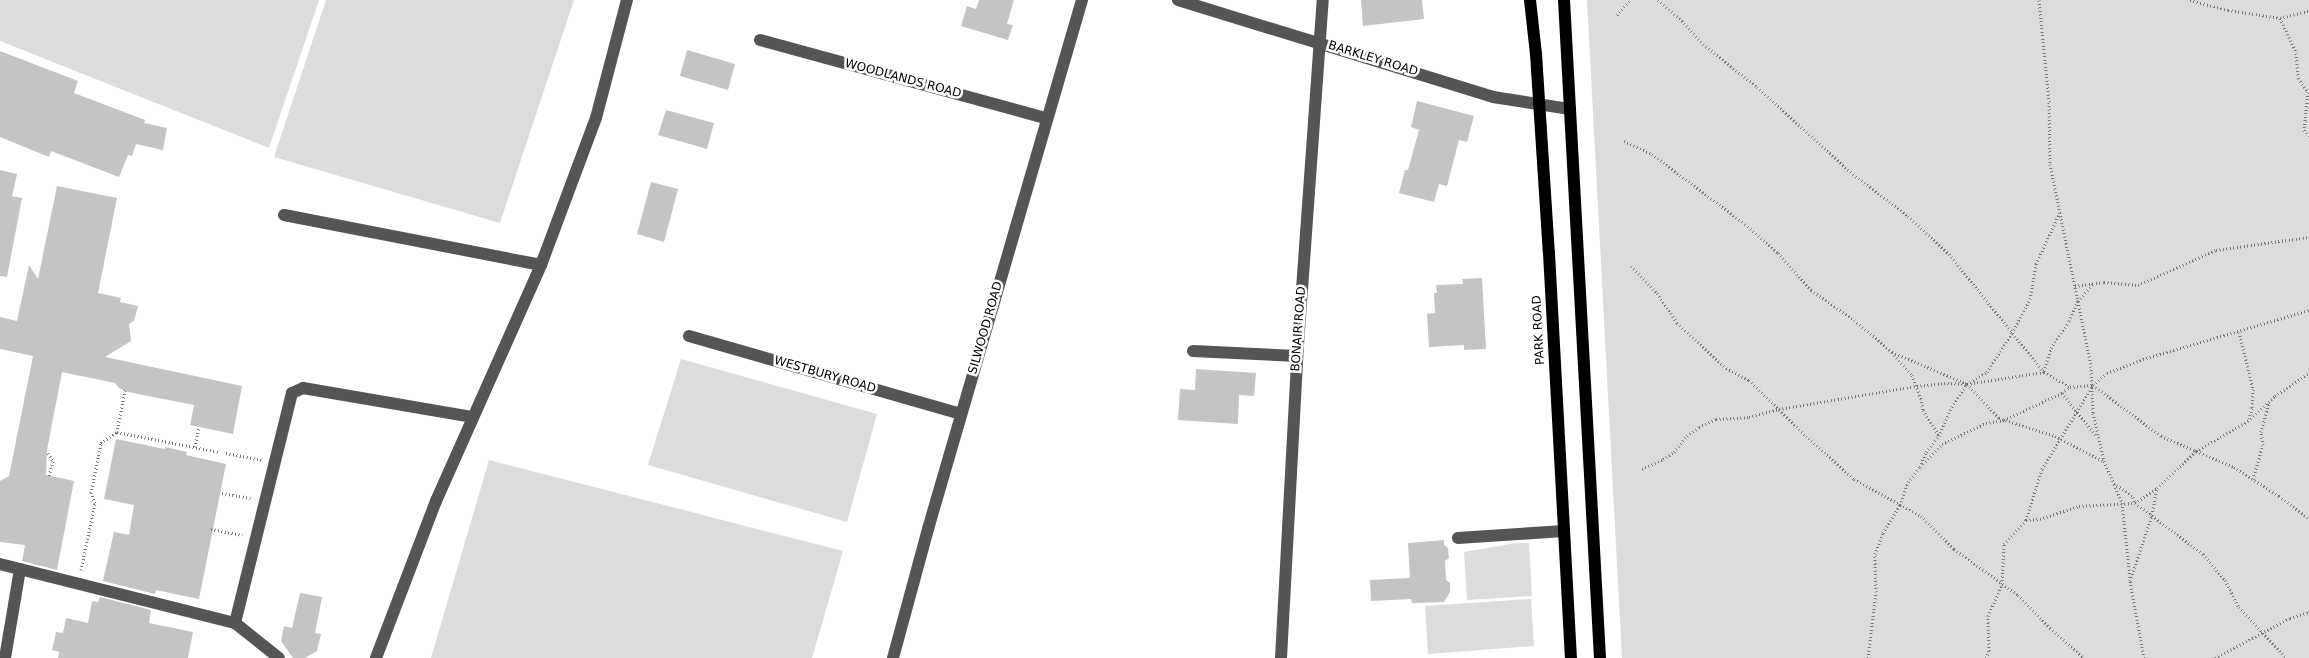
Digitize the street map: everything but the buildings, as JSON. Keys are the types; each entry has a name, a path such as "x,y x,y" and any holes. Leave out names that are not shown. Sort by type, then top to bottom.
{"main road":[{"name":"PARK ROAD","path":"1530,0 1539,105 1571,658"},
{"path":"1564,0 1600,658"}],"street":[{"path":"376,658 436,501 541,265 596,118 627,0"},
{"name":"SILWOOD ROAD","path":"893,658 1046,118 1082,0"},
{"name":"BARKLEY ROAD","path":"1178,0 1493,97 1570,109"},
{"name":"BONAIR ROAD","path":"1281,658 1297,356 1322,0"},
{"name":"WOODLANDS ROAD","path":"760,40 1046,118"},
{"path":"284,215 541,265"},
{"name":"WESTBURY ROAD","path":"689,336 961,414"},
{"path":"1193,351 1297,356"},
{"path":"235,623 292,393 303,388 472,417"},
{"path":"1458,538 1564,531"},
{"path":"0,564 235,623 279,658"},
{"path":"5,658 20,569"}],"path":[{"path":"1616,15 1630,0"},
{"path":"1658,0 1684,22 1703,44 1757,87 1853,174 1908,216 1950,254 2044,372 2070,387"},
{"path":"2039,0 2050,102 2050,164 2093,385 2093,413 2097,437 2104,461 2122,502 2130,581 2144,658"},
{"path":"2190,0 2228,10 2280,18 2309,11"},
{"path":"2280,18 2296,53 2298,78 2308,92 2304,130 2309,136"},
{"path":"1624,141 1652,154 1739,219 1778,254 1811,290 1854,320 1892,352 1912,375 1923,410 1939,436"},
{"path":"1920,467 1926,452 1939,436 1950,410 1967,384 1987,372 2012,333 2030,299 2036,264 2060,212"},
{"path":"2075,286 2094,283 2138,285 2216,250 2309,237"},
{"path":"1630,266 1657,293 1677,323 1726,368 1749,380 1854,479 1921,516 1954,549 2018,595 2084,658"},
{"path":"2044,372 2051,348 2069,321 2078,301 2094,283"},
{"path":"1986,658 1990,651 1988,616 2002,584 2004,544 2026,520 2042,469 2093,385 2108,373 2143,359 2309,310"},
{"path":"2239,332 2253,389 2252,408 2248,421"},
{"path":"1892,352 1967,384 1999,418 2061,438 2104,461"},
{"path":"1642,469 1674,452 1687,436 1716,420 1749,417 1779,409 1917,386 1944,383 1967,384 2044,372"},
{"path":"2135,503 2157,488 2196,451 2248,421 2269,402 2309,372"},
{"path":"1868,658 1876,592 1875,554 1882,533 1900,505 1908,482 1942,444 1986,423 2004,420 2062,393 2070,387 2093,385 2161,436 2234,468 2253,479 2309,519"},
{"path":"78,584 95,503 91,492 101,443 116,432 125,390"},
{"path":"2062,393 2097,437"},
{"path":"2253,479 2263,445 2261,432 2269,402"},
{"path":"195,447 199,427"},
{"path":"116,432 219,452"},
{"path":"48,453 53,461 49,476"},
{"path":"226,454 274,462"},
{"path":"2114,483 2133,497 2135,503"},
{"path":"2130,581 2152,515 2157,488"},
{"path":"222,493 264,501"},
{"path":"2026,520 2040,519 2079,506 2122,502 2135,503 2203,554 2225,580 2239,608 2286,658"},
{"path":"211,529 255,538"},
{"path":"2215,658 2290,618 2309,612"}],"shaded area":[{"path":"0,0 319,0 269,148 0,41"},
{"path":"326,0 574,0 500,223 274,157"},
{"path":"1587,0 2309,0 2309,658 1622,658"},
{"path":"681,359 877,414 847,522 648,465"},
{"path":"489,460 843,551 812,658 431,658"},
{"path":"1516,543 1529,543 1532,596 1467,600 1464,552"},
{"path":"1531,599 1534,646 1428,654 1425,606"}]}
